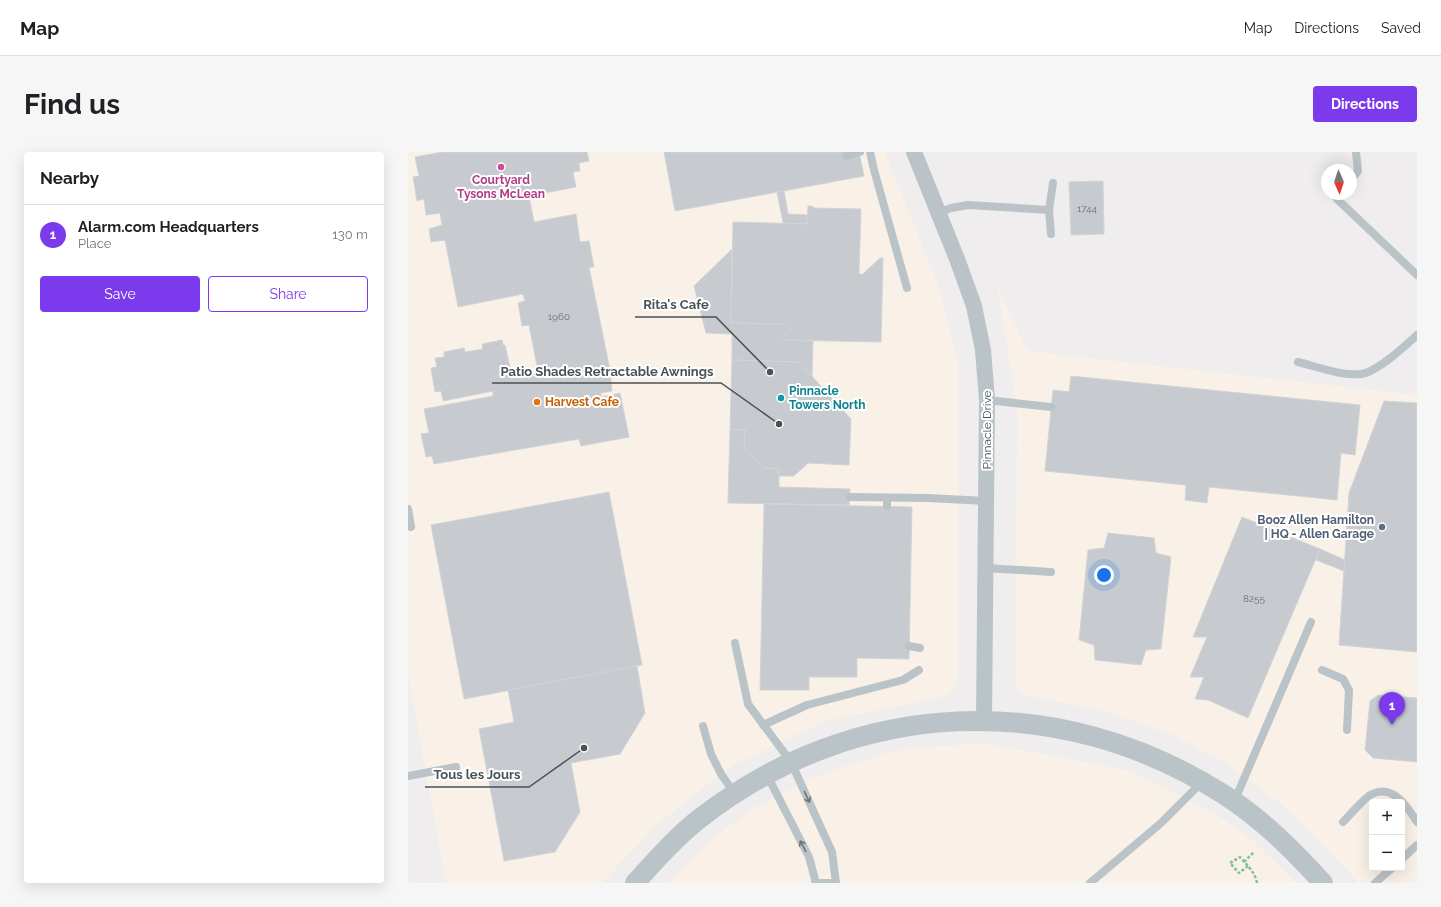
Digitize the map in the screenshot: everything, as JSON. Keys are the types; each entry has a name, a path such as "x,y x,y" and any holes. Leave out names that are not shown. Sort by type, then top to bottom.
{"street":[{"name":"Pinnacle Drive","path":"914,152 968,288 979,326 986,373 984,720"},
{"path":"635,883 655,860 698,820 767,774 791,762 827,747 864,735 905,726 937,722 984,720 1028,723 1072,730 1110,740 1145,753 1185,771 1234,802 1259,820 1294,851 1323,883"}],"lane":[{"path":"846,156 860,152"},
{"path":"870,152 907,288"},
{"path":"1356,152 1357,172"},
{"path":"1051,234 1049,210 1053,183"},
{"path":"1338,200 1417,275"},
{"path":"938,213 951,208 968,205 1049,210"},
{"path":"1298,362 1339,372 1363,374 1371,371 1392,356 1417,335"},
{"path":"987,400 1051,407"},
{"path":"850,497 887,502 928,498 986,501"},
{"path":"408,509 411,527"},
{"path":"986,568 1050,572"},
{"path":"1234,802 1311,622"},
{"path":"736,643 748,704 791,762 832,852 836,883"},
{"path":"909,646 920,648"},
{"path":"763,724 807,705 903,680 919,670"},
{"path":"1322,670 1343,679 1349,690 1347,730"},
{"path":"703,726 711,754 721,774 735,794"},
{"path":"408,776 456,767"},
{"path":"767,774 809,857 816,883 830,883"},
{"path":"1090,883 1161,823 1203,782"},
{"path":"1343,822 1371,794 1385,790 1395,795 1408,806 1417,822"},
{"path":"1405,856 1417,845"},
{"path":"1375,883 1389,871"}],"path":[{"path":"1244,862 1254,852"},
{"path":"1248,866 1239,873 1230,863 1240,856 1244,862 1248,866 1255,875 1257,883"}],"shaded area":[{"path":"408,152 885,152 941,293 958,361 958,678 954,690 943,697 826,721 735,764 657,824 602,883 446,883 408,673"},
{"path":"997,285 1027,351 1417,395 1417,883 1358,883 1340,862 1286,808 1225,763 1173,735 1101,710 1028,696 1016,687 1017,407"},
{"path":"984,743 1132,771 1216,814 1252,840 1296,883 669,883 713,838 756,807 814,777 887,753 916,748"}],"building":[{"path":"443,152 587,152 589,161 579,163 580,171 573,172 576,187 529,196 534,222 576,214 580,242 589,241 594,267 589,267 610,370 612,391 601,393 601,397 620,393 629,437 581,446 579,439 434,464 432,456 426,457 421,434 429,433 424,409 493,396 493,391 443,401 441,391 435,392 431,368 437,367 435,358 444,357 444,352 464,348 465,352 483,349 482,344 502,340 503,345 505,345 512,376 538,371 529,325 522,326 518,303 525,301 523,294 458,307 445,240 431,242 429,229 442,225 440,213 426,215 424,199 417,201 413,177 419,176 415,157"},
{"path":"664,152 859,152 864,176 675,211"},
{"path":"1103,181 1104,234 1071,235 1069,182"},
{"path":"784,191 788,214 808,215 807,224 783,223 777,192"},
{"path":"808,206 812,206 814,208 861,209 859,274 863,274 880,258 883,258 881,342 784,340 784,336 790,330 785,324 731,323 733,222 807,224"},
{"path":"732,249 731,323 785,324 790,330 784,336 784,340 813,341 812,376 799,362 732,360 732,334 706,333 694,286"},
{"name":"Pinnacle Towers North","path":"732,360 799,362 851,419 849,465 808,463 794,476 779,476 779,469 764,468 744,447 745,430 730,429"},
{"path":"1071,376 1360,405 1355,455 1341,453 1337,500 1209,487 1207,503 1185,500 1186,485 1045,471 1053,390 1069,392"},
{"name":"Booz Allen Hamilton | HQ - Allen Garage","path":"1384,401 1417,403 1417,652 1339,645 1349,493"},
{"path":"730,429 745,430 744,447 764,468 779,469 779,487 850,489 849,505 728,503"},
{"path":"609,492 642,665 464,699 431,525"},
{"path":"764,504 912,507 909,659 857,658 857,677 809,677 809,690 760,690"},
{"path":"1242,517 1320,549 1248,718 1208,700 1195,699 1204,677 1190,677 1207,637 1193,637"},
{"path":"1108,533 1154,538 1156,553 1171,557 1161,649 1146,650 1141,665 1095,660 1094,645 1079,640 1088,550 1104,548"},
{"path":"1320,549 1345,560 1344,571 1316,560"},
{"path":"637,666 645,713 620,754 571,763 580,812 555,852 504,861 479,729 514,722 508,690"},
{"path":"1378,695 1417,698 1417,762 1373,758 1365,750 1370,701"}],"place":[{"name":"Courtyard Tysons McLean","path":"501,167"},
{"name":"Rita's Cafe","path":"770,372"},
{"name":"Pinnacle Towers North","path":"781,398"},
{"name":"Harvest Cafe","path":"537,402"},
{"name":"Patio Shades Retractable Awnings","path":"779,424"},
{"name":"Booz Allen Hamilton | HQ - Allen Garage","path":"1382,527"},
{"name":"Alarm.com Headquarters","path":"1392,725"},
{"name":"Tous les Jours","path":"584,748"}]}
